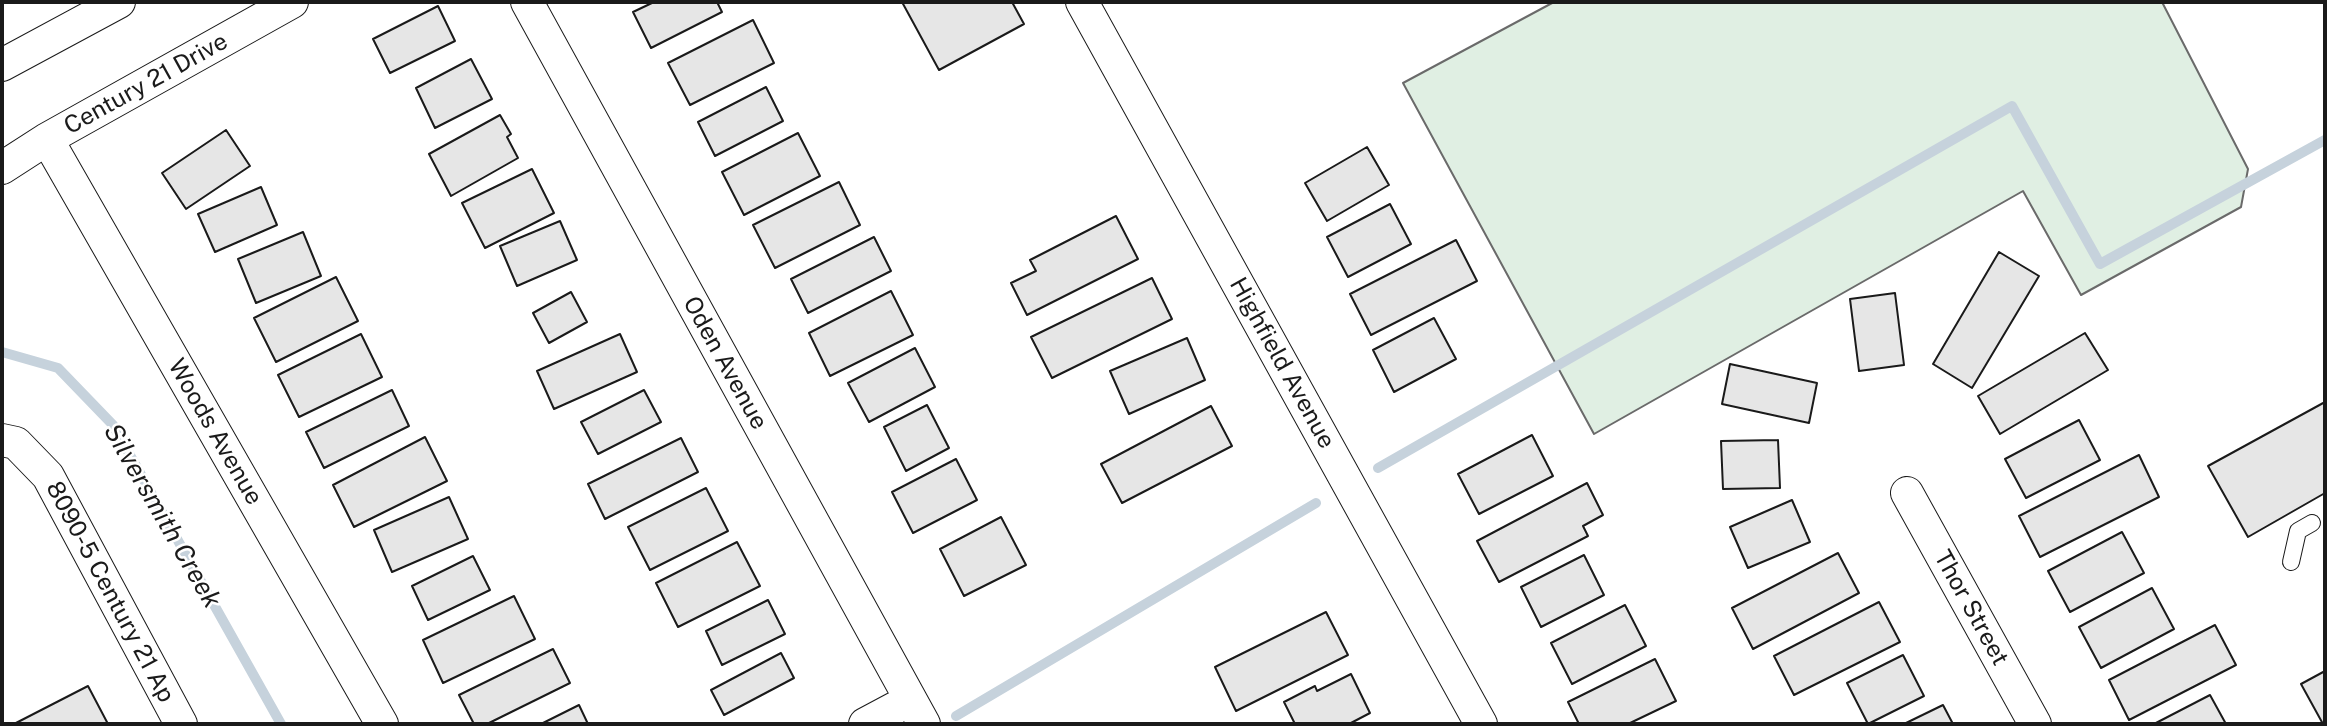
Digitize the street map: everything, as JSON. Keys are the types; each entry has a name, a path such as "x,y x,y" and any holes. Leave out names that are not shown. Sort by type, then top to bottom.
{"street":[{"path":"2,65 119,2"},
{"name":"Century 21 Drive","path":"2,168 47,139 292,2"},
{"name":"Oden Avenue","path":"527,2 917,712"},
{"name":"Highfield Avenue","path":"1082,2 1481,724"},
{"name":"Woods Avenue","path":"47,139 382,724"},
{"name":"8090-5 Century 21 Ap","path":"2,440 16,443 48,476 181,724"},
{"name":"Thor Street","path":"1907,493 2035,724"},
{"path":"865,724 917,712"}],"lane":[{"path":"2291,562 2298,531 2312,523"}],"green space":[{"path":"1554,2 2162,2 2248,169 2241,207 2081,295 2023,191 1594,434 1403,83"}],"building":[{"path":"654,2 717,2 722,12 651,48 633,12"},
{"path":"902,2 1012,2 1024,24 939,70"},
{"path":"438,6 455,41 390,73 373,39"},
{"path":"753,20 774,63 690,105 668,63"},
{"path":"471,59 492,99 435,128 416,88"},
{"path":"766,87 783,121 715,156 698,122"},
{"path":"500,115 511,134 507,137 518,158 451,196 429,154"},
{"path":"226,130 250,166 186,209 162,173"},
{"path":"798,133 820,176 744,215 722,172"},
{"path":"1367,147 1389,185 1327,221 1305,183"},
{"path":"532,169 554,213 485,248 462,203"},
{"path":"839,182 860,225 775,268 753,225"},
{"path":"261,187 277,225 215,252 198,214"},
{"path":"1390,204 1411,244 1348,277 1327,237"},
{"path":"1116,216 1138,259 1027,315 1011,283 1036,271 1030,260"},
{"path":"560,221 577,260 517,286 500,246"},
{"path":"303,232 321,276 256,303 238,259"},
{"path":"874,237 891,271 808,313 791,279"},
{"path":"1456,240 1477,281 1371,335 1350,294"},
{"path":"1999,252 2039,276 1972,388 1933,364"},
{"path":"336,277 358,321 276,362 254,318"},
{"path":"1152,278 1172,319 1052,378 1031,337"},
{"path":"891,291 913,335 830,376 809,333"},
{"path":"571,292 587,322 549,343 533,313"},
{"path":"1895,293 1904,365 1859,371 1850,299"},
{"path":"1434,318 1456,359 1394,392 1373,350"},
{"path":"2085,333 2108,370 2000,434 1978,396"},
{"path":"361,334 382,377 299,417 278,375"},
{"path":"620,334 637,372 554,409 537,371"},
{"path":"1187,338 1205,380 1129,414 1110,371"},
{"path":"915,348 935,387 869,422 848,383"},
{"path":"1730,364 1817,383 1809,423 1722,404"},
{"path":"392,390 409,426 324,468 306,432"},
{"path":"644,390 661,422 598,454 581,422"},
{"path":"2325,402 2325,493 2248,537 2208,466"},
{"path":"927,405 949,448 906,471 884,427"},
{"path":"1211,406 1232,446 1122,503 1101,464"},
{"path":"2079,420 2100,460 2026,498 2005,459"},
{"path":"1532,435 1553,476 1479,514 1458,474"},
{"path":"425,437 447,481 354,527 333,485"},
{"path":"681,438 698,472 605,519 588,484"},
{"path":"1778,440 1780,488 1723,489 1721,441"},
{"path":"2139,455 2159,497 2040,557 2019,516"},
{"path":"956,459 977,500 913,533 892,492"},
{"path":"1587,483 1603,515 1583,526 1588,536 1499,582 1477,541"},
{"path":"706,488 728,531 650,570 628,527"},
{"path":"449,497 468,539 392,572 374,530"},
{"path":"1792,500 1810,542 1748,568 1730,527"},
{"path":"1001,517 1026,565 964,596 940,549"},
{"path":"2122,532 2144,573 2070,612 2048,571"},
{"path":"737,542 760,586 678,627 656,583"},
{"path":"1838,553 1859,593 1753,649 1732,608"},
{"path":"1584,555 1604,595 1541,627 1521,587"},
{"path":"473,556 490,590 428,620 412,586"},
{"path":"2152,588 2174,629 2101,668 2079,627"},
{"path":"514,596 535,639 443,683 423,640"},
{"path":"768,600 785,634 722,665 706,631"},
{"path":"1879,602 1900,642 1794,695 1774,656"},
{"path":"1625,605 1646,646 1572,684 1551,643"},
{"path":"1326,612 1348,655 1236,711 1215,667"},
{"path":"2215,625 2236,665 2129,720 2109,680"},
{"path":"553,649 570,683 487,724 474,724 459,695"},
{"path":"781,653 794,678 724,715 711,690"},
{"path":"1903,655 1924,696 1868,724 1847,683"},
{"path":"1655,659 1676,701 1628,724 1579,724 1568,702"},
{"path":"2325,671 2325,724 2323,724 2301,684"},
{"path":"1351,674 1370,713 1349,724 1295,724 1284,702 1315,686 1317,691"},
{"path":"88,686 108,724 14,724"},
{"path":"2210,695 2226,724 2154,724"},
{"path":"579,705 588,724 541,724"},
{"path":"1943,705 1953,724 1904,724"}],"waterway":[{"path":"1378,468 2012,106 2100,264 2325,140"},
{"name":"Silversmith Creek","path":"2,352 58,368 113,425 281,724"},
{"path":"956,716 1316,503"}]}
